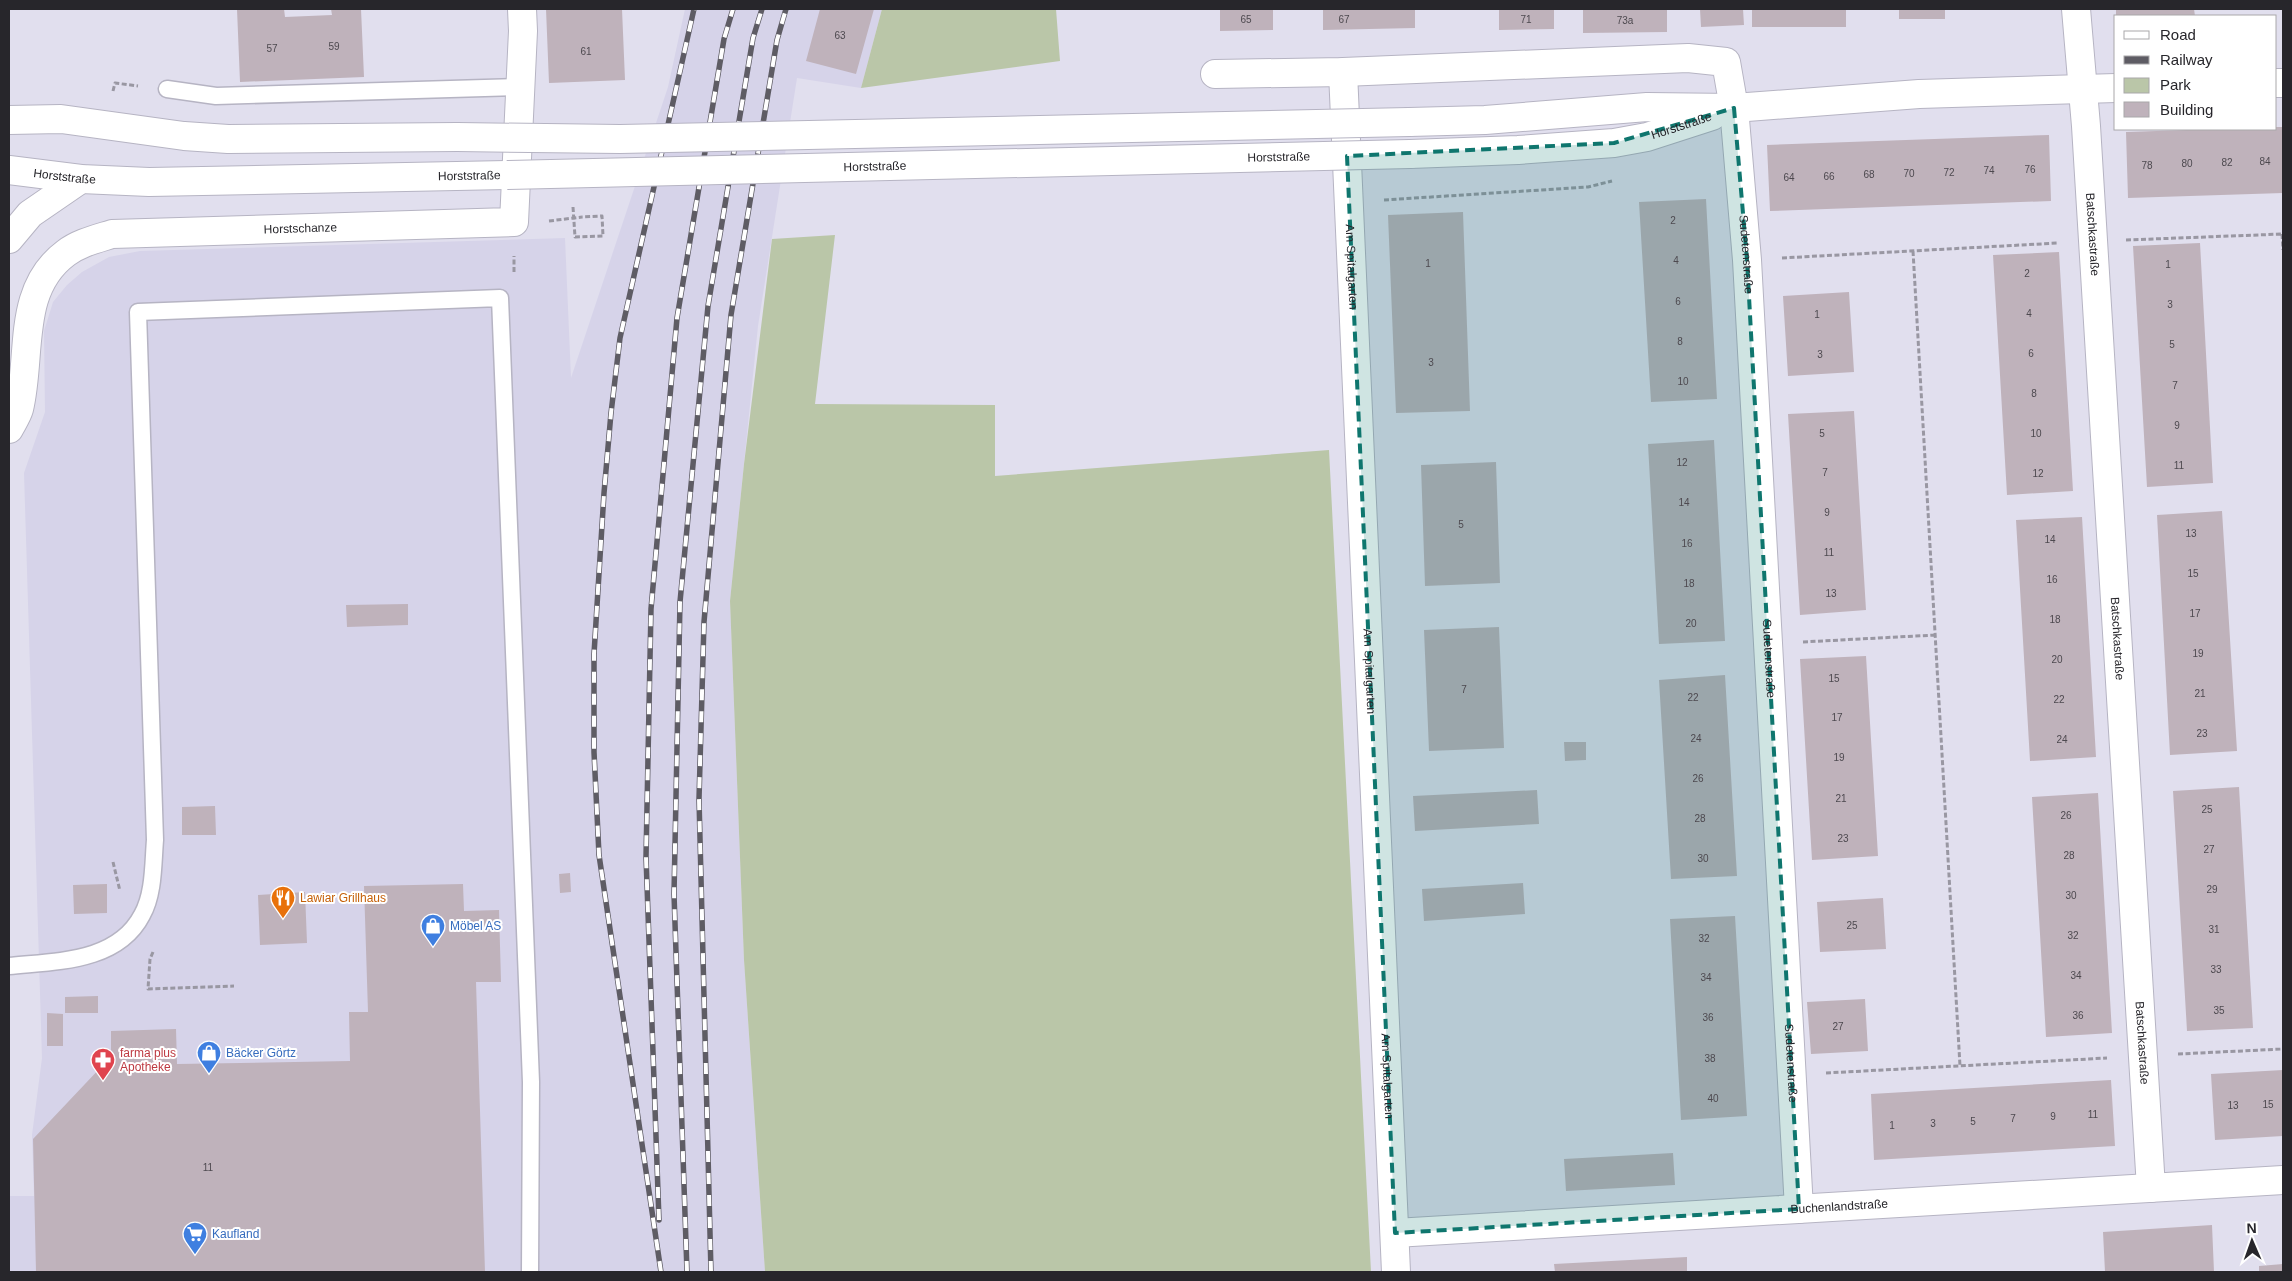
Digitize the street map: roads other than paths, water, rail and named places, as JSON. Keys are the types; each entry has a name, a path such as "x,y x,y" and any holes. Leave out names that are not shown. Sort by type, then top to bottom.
{"street":[{"name":"Horstschanze","path":"9,429 18,411 23,389 30,315 36,294 51,268 66,253 86,242 112,234 514,222 523,31 522,9"},
{"name":"Batschkastraße","path":"2076,9 2093,241 2151,1188"},
{"path":"1215,74 1343,72 1688,58 1726,62 1734,108"},
{"name":"Am Spitalgarten","path":"1343,72 1396,1272"},
{"name":"Horststraße","path":"9,120 61,119 184,136 228,139 456,137 630,139 1409,122 1493,119 1647,107 1734,108 1920,94 2114,88"},
{"name":"Horststraße","path":"9,170 81,178 149,182 1410,154 1518,150 1614,143 1647,136 1734,108"},
{"name":"Sudetenstraße","path":"1734,108 1747,260 1799,1209"},
{"path":"9,239 30,214 81,178"},
{"name":"Buchenlandstraße","path":"1395,1233 2283,1180"}],"lane":[{"path":"167,89 216,96 519,87"},
{"path":"9,966 87,957 108,949 127,933 142,915 151,887 155,840 138,312 500,298 531,1082 530,1272"}],"railway":[{"path":"661,1272 599,855 594,752 594,654 604,493 620,338 694,9"},
{"path":"659,1220 646,857 651,609 677,318 724,39 733,9"},
{"path":"687,1272 674,894 680,602 708,306 753,38 762,9"},
{"path":"711,1272 699,799 704,622 731,315 777,40 786,9"}],"place":[{"name":"Lawiar Grillhaus","path":"283,919"},
{"name":"Möbel AS","path":"433,947"},
{"name":"Bäcker Görtz","path":"209,1074"},
{"name":"farma plus Apotheke","path":"103,1081"},
{"name":"Kaufland","path":"195,1255"}]}
